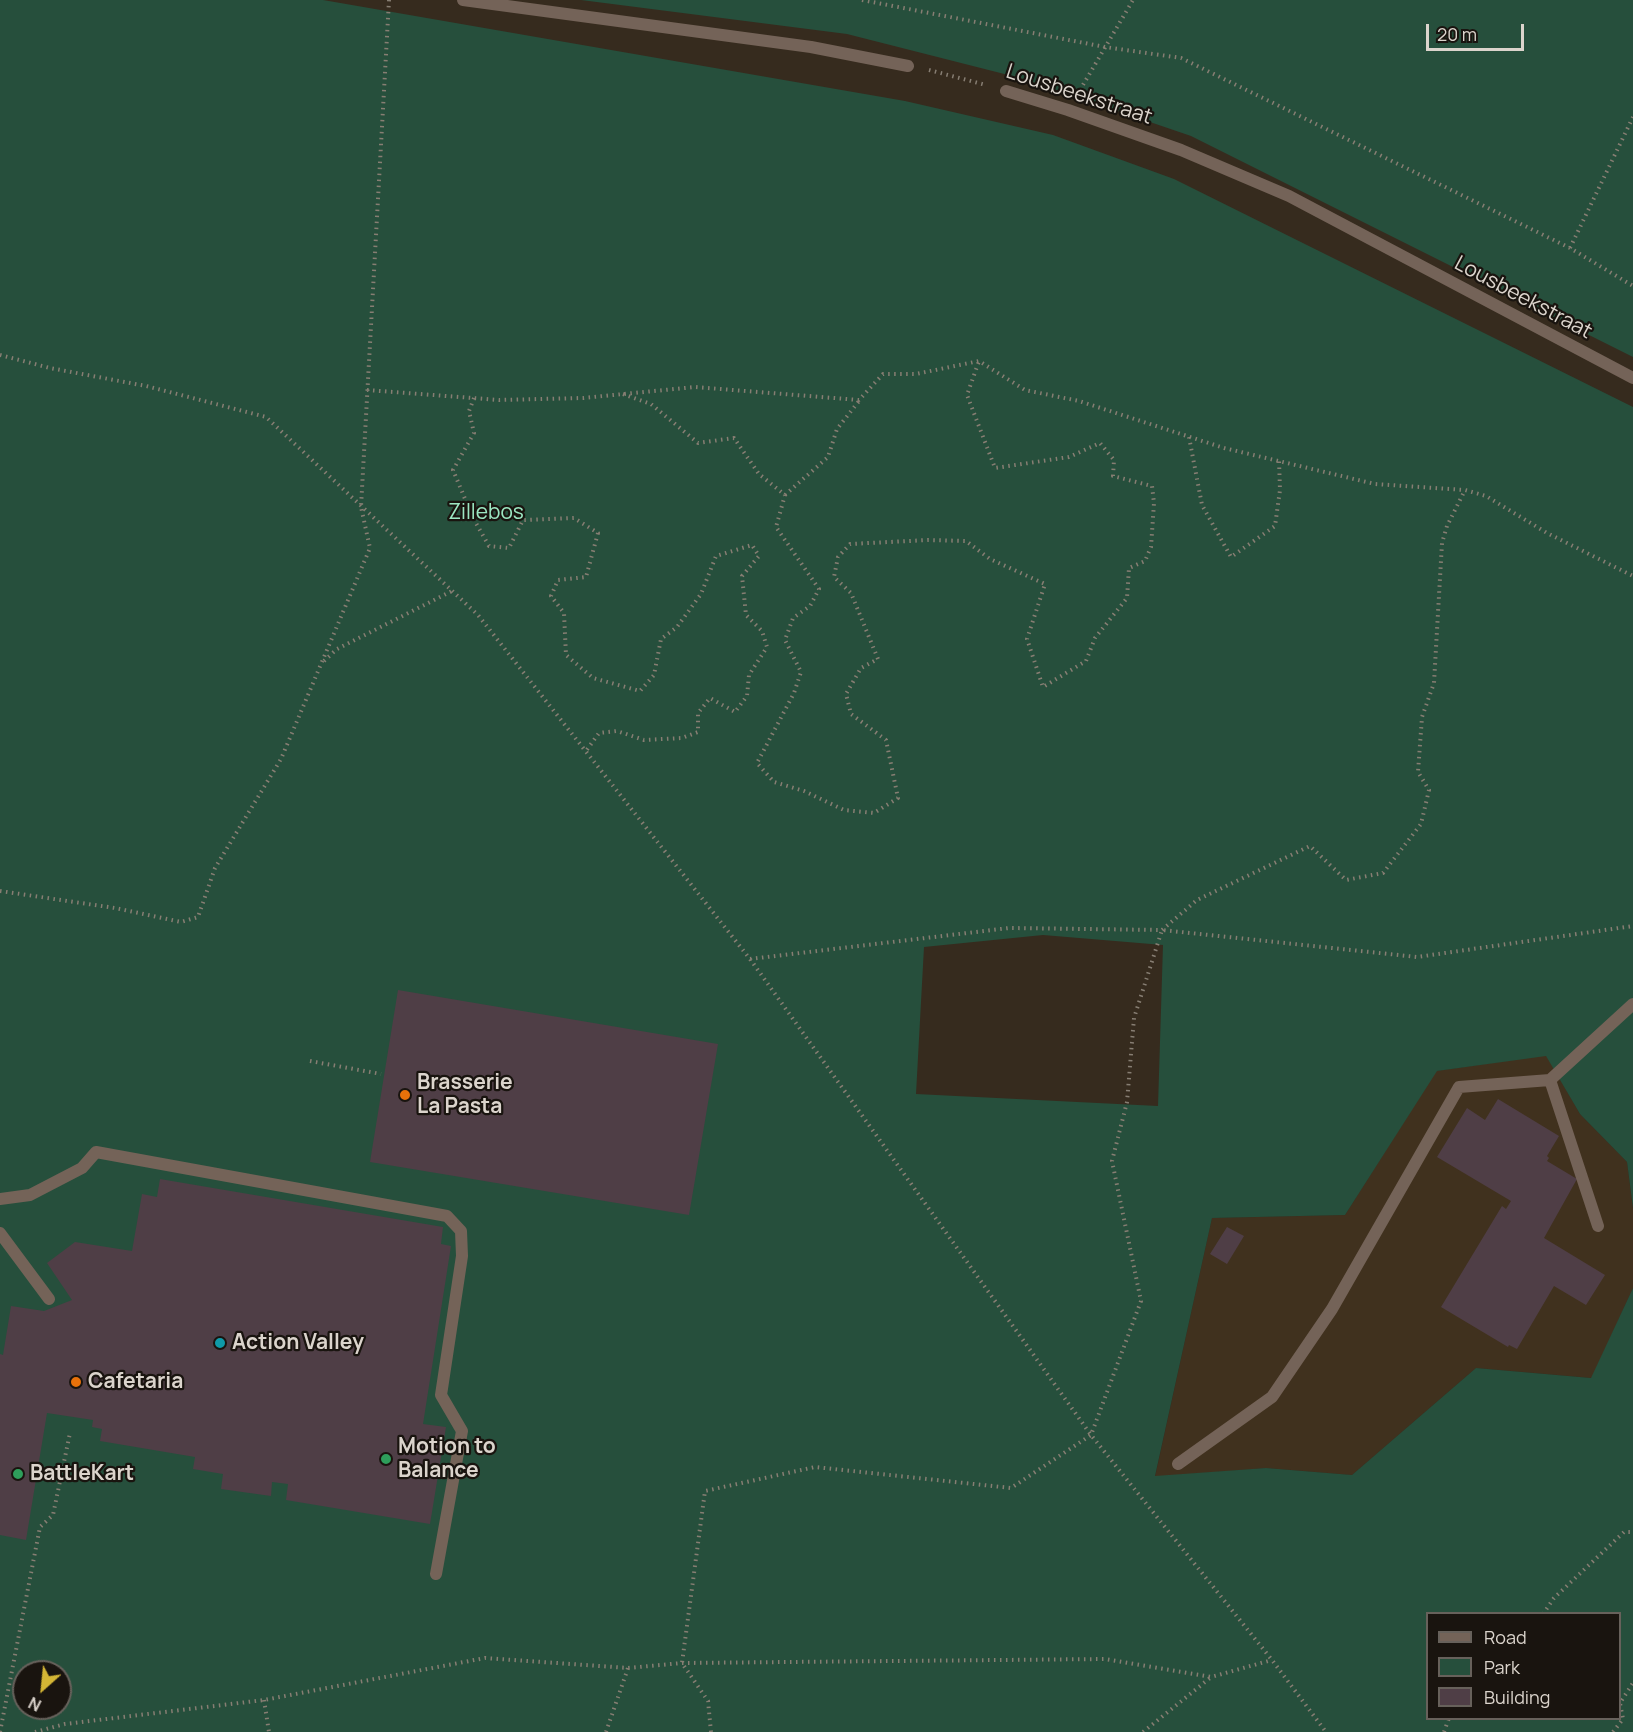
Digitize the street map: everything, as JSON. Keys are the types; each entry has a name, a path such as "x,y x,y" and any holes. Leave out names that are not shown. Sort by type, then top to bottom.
{"street":[{"path":"463,0 811,47 908,66"},
{"name":"Lousbeekstraat","path":"1006,92 1068,110 1182,150 1289,196 1633,378"},
{"path":"1178,1464 1272,1397 1332,1310 1459,1087 1550,1080 1633,1004"},
{"path":"1550,1080 1598,1226"},
{"path":"0,1198 30,1196 81,1167 96,1152 447,1216 461,1231 462,1256 441,1395 462,1431 436,1574"},
{"path":"0,1233 49,1299"}],"path":[{"path":"0,891 115,908 181,922 198,917 215,868 281,759 370,548 361,507 389,0"},
{"path":"862,0 1181,58 1570,248 1633,286"},
{"path":"1075,99 1133,0"},
{"name":"Lousbeekstraat","path":"908,66 961,77 1006,92"},
{"path":"1570,248 1633,117"},
{"path":"0,355 50,368 146,386 266,417 478,615 750,959 1091,1435 1272,1660 1326,1732"},
{"path":"979,360 967,395 995,468 1069,457 1100,443 1114,460 1113,476 1152,486 1154,503 1150,524 1151,547 1145,561 1129,568 1128,598 1095,638 1086,661 1043,687 1027,639 1045,584 990,559 966,541 928,540 850,544 838,557 834,577 851,593 878,659 861,668 846,694 851,714 886,740 898,798 874,813 844,810 804,791 774,782 758,763 794,693 801,672 785,640 793,618 810,606 819,589 776,527 785,495 828,457 837,429 883,374 916,374 979,360 1025,390 1079,401 1189,436 1375,484 1465,490 1486,496 1547,533 1633,576"},
{"path":"367,390 474,398 583,398 695,387 859,400"},
{"path":"623,394 651,404 698,443 734,438 759,474 785,495"},
{"path":"474,398 469,411 474,433 453,470 473,518 489,546 509,548 523,520 574,518 598,533 586,577 558,580 551,596 564,613 566,655 592,678 640,691 654,675 662,639 676,627 701,594 716,556 752,545 759,556 742,576 746,615 762,631 767,647 749,675 747,696 735,712 710,698 698,713 698,732 682,738 644,740 617,731 599,733 585,751"},
{"path":"1189,436 1202,505 1231,557 1275,526 1280,490 1279,460"},
{"path":"711,1732 708,1701 682,1663 705,1491 815,1467 1011,1488 1091,1435 1142,1300 1112,1161 1127,1102 1134,1018 1162,930 1197,900 1310,846 1346,880 1383,873 1421,824 1429,790 1418,772 1422,717 1434,683 1442,543 1447,526 1465,490"},
{"path":"321,663 337,649 452,591"},
{"path":"750,959 1009,928 1162,930 1417,957 1633,926"},
{"path":"310,1061 381,1074"},
{"path":"0,1732 40,1527 52,1515 70,1433"},
{"path":"1544,1612 1554,1598 1624,1532 1633,1532"},
{"path":"35,1732 65,1724 264,1700 485,1658 627,1668 682,1663 1105,1659 1211,1677"},
{"path":"1143,1732 1211,1677 1272,1660"},
{"path":"606,1732 627,1668"},
{"path":"1621,1701 1633,1683"},
{"path":"264,1700 269,1732"},
{"path":"1613,1732 1623,1719 1621,1708"}],"shaded area":[{"path":"1546,1055 1580,1114 1627,1162 1633,1209 1633,1288 1592,1378 1476,1368 1352,1475 1266,1468 1155,1477 1212,1218 1345,1215 1436,1071"}],"green space":[{"name":"Zillebos","path":"0,0 323,0 905,101 1053,135 1174,179 1633,407 1633,1208 1627,1162 1580,1114 1546,1056 1437,1071 1345,1215 1212,1218 1155,1476 1266,1468 1352,1475 1476,1368 1591,1378 1633,1288 1633,1732 0,1732","holes":["1043,935 1163,945 1158,1106 916,1094 924,947"]},
{"path":"581,0 1633,0 1633,357 1191,136 1024,79 847,34"}],"building":[{"path":"398,990 718,1044 689,1215 370,1162"},
{"path":"1498,1099 1559,1136 1547,1156 1549,1158 1547,1161 1577,1179 1544,1238 1605,1275 1586,1305 1554,1286 1517,1349 1509,1345 1508,1347 1441,1307 1502,1206 1506,1209 1511,1201 1437,1157 1467,1108 1485,1120"},
{"name":"Action Valley","path":"160,1179 443,1227 441,1244 451,1246 423,1424 446,1427 430,1524 286,1500 288,1484 272,1482 271,1496 221,1489 223,1474 193,1469 195,1457 100,1441 102,1429 92,1427 93,1420 47,1413 26,1540 0,1535 0,1354 3,1355 11,1306 44,1311 72,1300 47,1263 75,1242 132,1251 142,1194 157,1197"},
{"path":"1227,1227 1244,1236 1227,1264 1210,1254"}],"place":[{"name":"Brasserie La Pasta","path":"405,1095"},
{"name":"Action Valley","path":"220,1343"},
{"name":"Cafetaria","path":"76,1382"},
{"name":"Motion to Balance","path":"386,1459"},
{"name":"BattleKart","path":"18,1474"}]}
